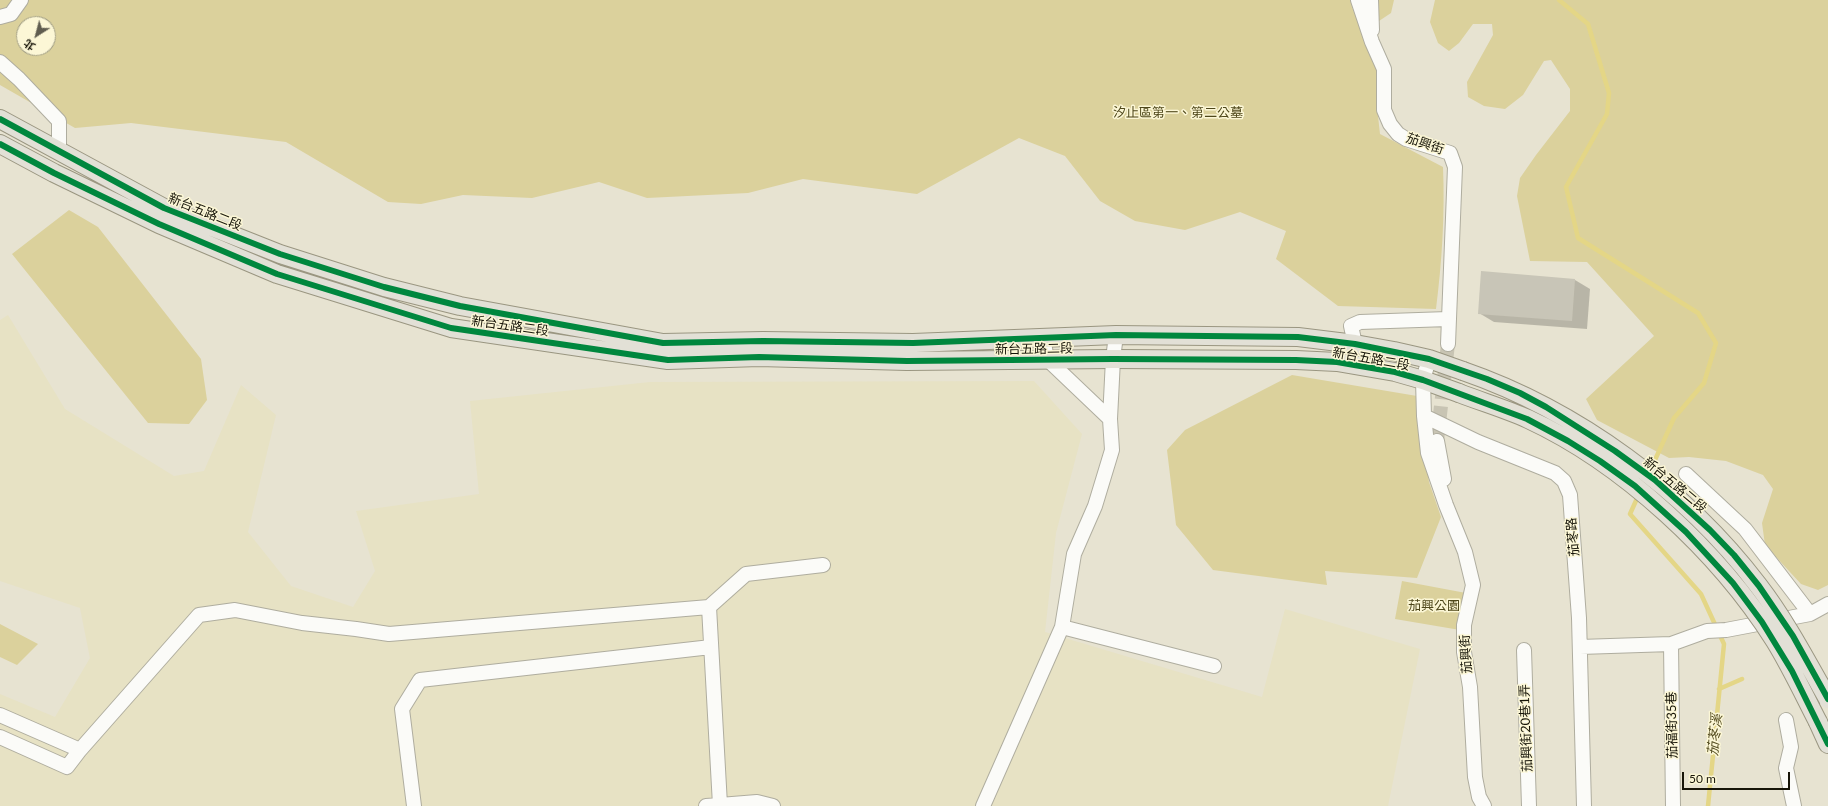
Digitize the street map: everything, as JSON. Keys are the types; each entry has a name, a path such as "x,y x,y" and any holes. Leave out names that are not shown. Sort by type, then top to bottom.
{"main road":[{"name":"新台五路二段","path":"0,119 164,208 280,254 384,287 460,306 663,343 764,341 913,343 1116,335 1298,337 1355,344 1429,359 1520,393 1574,424 1655,480 1683,504 1734,555 1759,586 1793,636 1828,699"},
{"name":"新台五路二段","path":"0,144 54,173 159,224 277,274 451,328 668,360 759,357 906,361 1113,359 1296,360 1337,362 1395,372 1423,380 1528,419 1600,461 1635,486 1686,532 1733,583 1770,635 1792,671 1828,744"}],"street":[{"path":"0,17 11,14 22,0"},
{"name":"茄興街","path":"1358,0 1372,42 1384,68 1384,110 1390,124 1398,134 1406,138 1450,153 1455,167 1448,344"},
{"path":"1372,0 1372,42"},
{"path":"0,62 20,79 59,121 59,151"},
{"path":"1355,344 1351,326 1360,322 1448,319"},
{"path":"983,806 1062,627 1074,554 1095,506 1112,450 1110,419 1113,359 1116,335"},
{"path":"1040,338 1043,360 1110,419"},
{"path":"1424,416 1423,380 1429,359"},
{"name":"茄興街","path":"1424,416 1428,453 1446,505 1465,552 1473,585 1464,625 1464,652 1470,687 1475,777 1479,797 1484,806"},
{"name":"茄苳路","path":"1424,416 1478,442 1555,473 1564,481 1570,495 1579,618 1584,806"},
{"name":"茄興街","path":"1437,441 1444,478 1446,505"},
{"path":"1686,474 1745,529 1810,614"},
{"path":"0,737 67,767 80,750 199,615 235,610 302,623 390,634 709,607 746,574 823,565"},
{"path":"1580,647 1671,644 1707,631 1726,630 1810,614 1828,604"},
{"path":"709,607 720,806"},
{"path":"1062,627 1214,666"},
{"name":"茄福街35巷","path":"1671,644 1673,806"},
{"path":"414,806 402,709 420,680 711,647"},
{"name":"茄興街20巷1弄","path":"1524,650 1529,806"},
{"path":"0,715 80,750"},
{"path":"1786,720 1791,747 1786,768 1794,806"},
{"path":"706,806 757,802 773,806"}],"shaded area":[{"path":"8,315 65,409 174,476 204,471 241,385 276,415 248,532 291,586 353,607 375,571 356,511 479,494 470,401 650,382 1034,381 1082,434 1056,533 1045,632 1262,697 1285,609 1420,649 1388,806 0,806 0,694 55,717 90,658 80,608 0,581 0,320"}],"green space":[{"name":"汐止區第一、第二公墓","path":"0,0 1351,0 1352,7 1378,72 1376,98 1380,134 1443,167 1444,202 1440,274 1436,309 1338,306 1276,259 1286,231 1240,212 1185,230 1135,221 1100,201 1065,156 1019,138 917,194 803,179 748,193 647,198 599,182 532,198 463,195 421,204 388,202 286,142 131,123 75,128 0,85"},
{"path":"1363,0 1394,0 1391,13 1379,21 1366,11"},
{"path":"1435,0 1828,0 1828,585 1818,590 1801,584 1765,545 1762,523 1773,489 1763,475 1726,461 1689,457 1669,458 1597,420 1586,399 1654,336 1587,262 1530,261 1517,196 1520,178 1570,111 1570,89 1551,60 1544,61 1523,95 1505,109 1484,106 1468,97 1467,82 1493,35 1492,24 1473,24 1459,43 1449,51 1438,43 1430,22"},
{"path":"69,210 98,227 201,359 207,400 189,424 148,423 12,254"},
{"path":"1292,375 1417,396 1429,482 1441,517 1417,578 1325,571 1327,585 1213,570 1176,525 1167,450 1185,430"},
{"name":"茄興公園","path":"1402,581 1466,593 1460,630 1395,619"},
{"path":"0,624 38,644 17,665 0,657"}],"building":[{"path":"1481,271 1575,279 1572,321 1478,314"}],"waterway":[{"path":"1559,0 1588,24 1609,93 1607,114 1566,187 1578,238 1698,313 1716,343 1704,383 1674,418 1650,471"},
{"path":"1639,494 1630,514 1701,594 1724,644 1708,806"},
{"name":"茄苳溪","path":"1719,689 1742,679"}],"tunnel":[{"path":"1437,441 1448,344"}],"cycle path":[{"path":"0,119 164,208 280,254 384,287 460,306 663,343 763,341 913,343 1116,335 1298,337 1355,344 1429,359 1487,379 1520,393 1546,407 1615,451 1655,480 1710,530 1734,555 1759,586 1793,636 1828,699"},
{"path":"0,144 54,173 159,224 277,274 451,328 668,360 759,357 907,361 1113,359 1296,360 1337,362 1395,372 1423,380 1527,419 1568,441 1600,461 1635,486 1686,532 1733,583 1762,622 1792,671 1828,744"}]}
